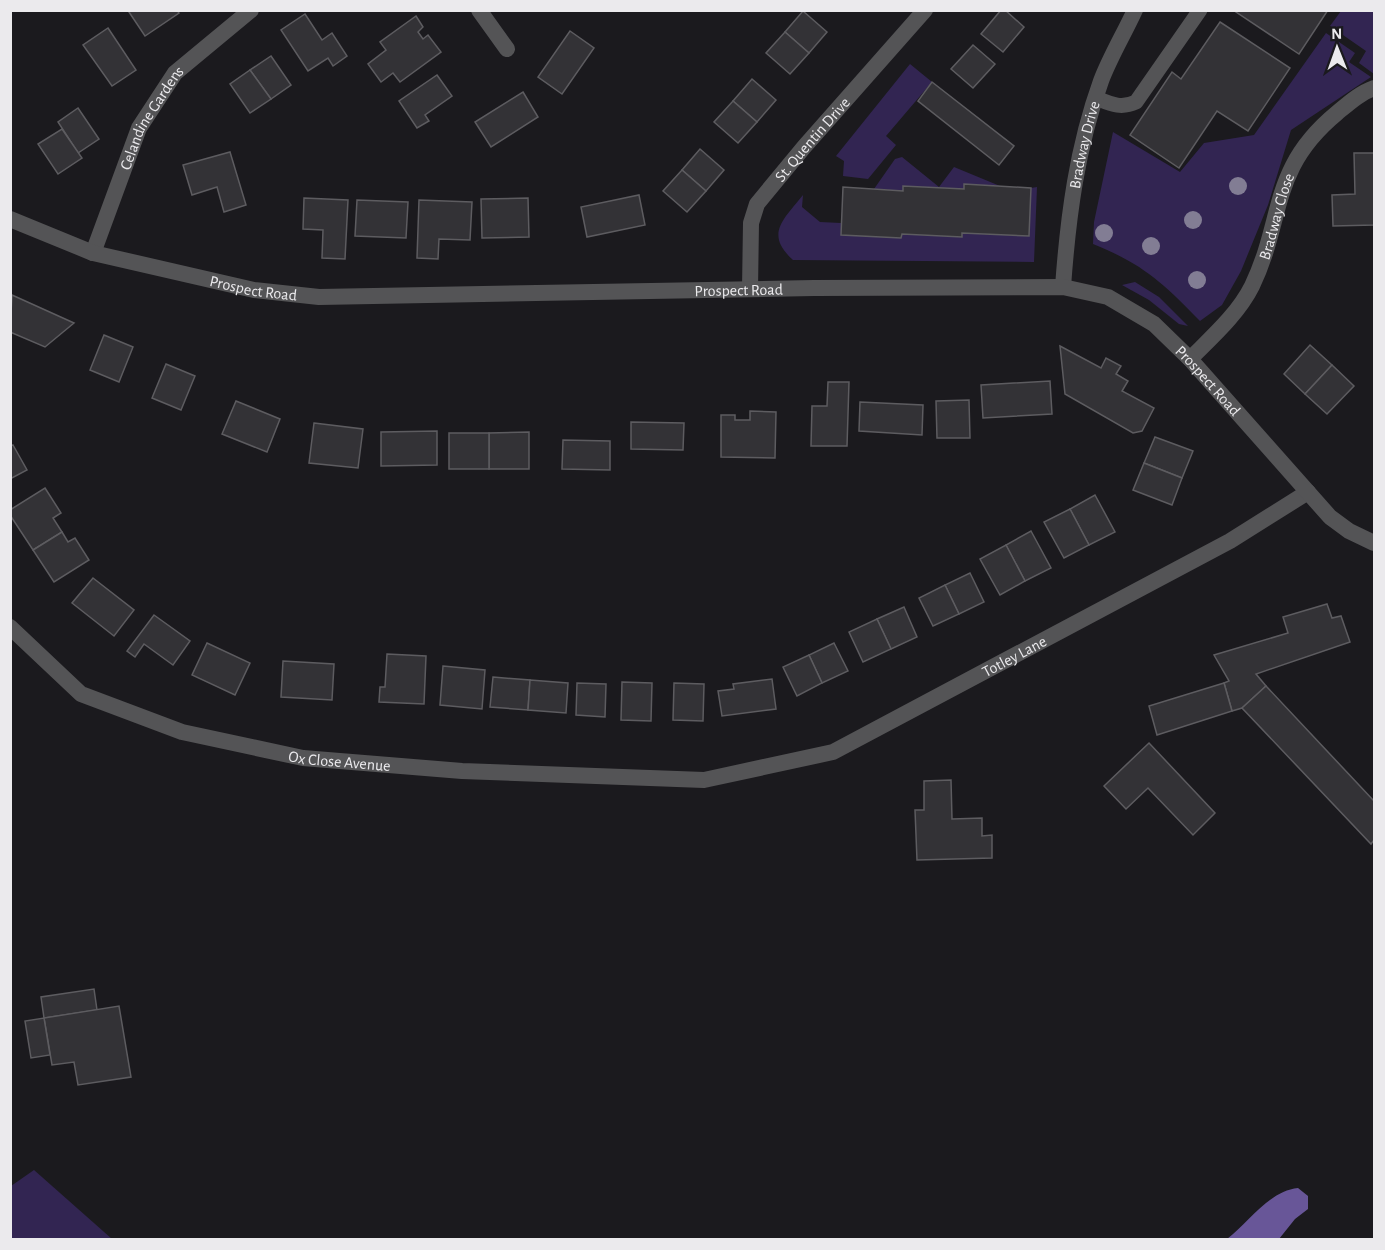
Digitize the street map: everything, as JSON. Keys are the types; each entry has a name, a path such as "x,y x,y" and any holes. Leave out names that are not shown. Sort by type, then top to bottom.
{"street":[{"name":"Celandine Gardens","path":"93,253 139,128 175,73 251,10"},
{"path":"479,10 507,49"},
{"name":"St. Quentin Drive","path":"750,289 751,223 757,204 925,10"},
{"name":"Bradway Drive","path":"1063,287 1072,190 1101,81 1135,10"},
{"name":"Bradway Close","path":"1190,359 1232,314 1251,287 1262,262 1282,186 1297,156 1320,127 1364,92 1374,88"},
{"name":"Prospect Road","path":"10,219 93,253 254,290 319,297 750,289 1063,287 1108,297 1154,324 1190,359 1330,517 1349,531 1374,543"},
{"name":"Totley Lane","path":"705,780 833,752 1230,542 1308,492"},
{"name":"Ox Close Avenue","path":"10,627 81,694 182,732 303,758 462,771 705,780"}],"lane":[{"path":"1096,98 1116,106 1127,106 1136,102 1200,10"}],"shaded area":[{"path":"1341,11 1374,11 1374,74 1359,63 1366,51 1330,26"},
{"path":"1326,33 1355,53 1349,62 1371,77 1291,130 1268,205 1241,271 1222,305 1200,321 1175,296 1139,267 1093,244 1094,222 1113,132 1180,172 1204,143 1254,135"},
{"path":"910,64 932,82 886,136 896,145 868,179 843,176 844,161 836,156"},
{"path":"902,157 939,187 954,167 1000,186 965,184 964,189 904,186 903,191 874,189 895,159"},
{"path":"1037,187 1034,262 793,260 784,251 778,234 784,219 803,195 802,207 820,222 841,223 841,235 901,238 902,234 962,237 962,233 1029,236 1031,188"},
{"path":"1135,282 1159,297 1188,326 1179,324 1149,300 1122,285"},
{"path":"34,1170 112,1239 11,1239 11,1186"},
{"path":"1298,1188 1308,1196 1308,1209 1295,1219 1279,1239 1227,1239 1269,1201 1288,1190"}],"building":[{"path":"131,10 177,10 179,13 145,36 129,12"},
{"path":"1001,10 1005,10 1024,27 1003,52 981,34"},
{"path":"1233,10 1328,10 1299,54"},
{"path":"803,11 827,32 809,53 785,32"},
{"path":"305,14 322,40 332,33 347,56 333,66 328,58 308,71 281,30"},
{"path":"416,16 423,27 418,32 423,39 428,35 441,52 400,82 393,73 381,82 368,64 386,50 380,42"},
{"path":"1220,22 1290,68 1248,131 1217,111 1179,168 1130,135 1172,72 1181,79"},
{"path":"108,28 136,70 112,86 83,45"},
{"path":"570,31 594,48 562,94 538,77"},
{"path":"785,32 809,53 790,74 766,53"},
{"path":"973,45 995,64 973,88 951,69"},
{"path":"271,56 291,85 271,99 250,70"},
{"path":"250,70 271,99 250,113 230,84"},
{"path":"437,75 452,96 425,115 429,121 417,128 399,101"},
{"path":"752,79 776,100 757,122 733,101"},
{"path":"932,82 1014,146 999,165 918,101"},
{"path":"523,92 538,117 491,147 475,122"},
{"path":"733,101 757,122 738,143 714,122"},
{"path":"78,108 99,139 78,153 58,122"},
{"path":"62,129 82,158 58,174 38,144"},
{"path":"700,149 724,170 706,191 682,170"},
{"path":"230,152 246,205 224,212 217,187 192,195 183,165"},
{"path":"1354,153 1374,153 1374,225 1333,226 1332,195 1355,194"},
{"path":"682,170 706,191 687,212 663,191"},
{"path":"964,184 1031,188 1029,236 962,233 962,237 902,234 901,238 841,235 843,187 903,191 903,186 964,189"},
{"path":"639,195 645,225 587,237 581,207"},
{"path":"304,198 348,200 345,259 322,258 323,230 303,229"},
{"path":"528,198 529,237 482,238 481,199"},
{"path":"357,200 408,202 406,238 355,236"},
{"path":"419,200 472,202 470,240 439,239 438,259 417,258"},
{"path":"12,295 74,323 45,347 10,332"},
{"path":"104,335 133,347 119,382 90,370"},
{"path":"1310,345 1332,365 1305,394 1284,374"},
{"path":"1060,346 1101,368 1106,358 1121,366 1116,374 1128,381 1122,391 1154,408 1142,431 1133,433 1065,394"},
{"path":"166,364 195,376 181,410 152,398"},
{"path":"1332,365 1354,386 1327,414 1305,394"},
{"path":"1050,381 1052,414 983,418 981,385"},
{"path":"828,382 849,382 847,446 811,446 812,406 827,406"},
{"path":"969,400 970,438 937,438 936,401"},
{"path":"236,401 280,419 267,452 222,434"},
{"path":"860,402 923,405 922,435 859,431"},
{"path":"750,411 776,412 775,458 721,457 721,415 735,415 735,420 750,420"},
{"path":"631,422 684,423 683,450 631,449"},
{"path":"314,423 363,429 358,468 309,463"},
{"path":"437,431 437,465 381,466 381,432"},
{"path":"529,432 529,469 489,469 489,433"},
{"path":"449,433 489,433 489,469 449,469"},
{"path":"1155,437 1193,451 1182,478 1144,463"},
{"path":"563,440 610,441 610,470 562,469"},
{"path":"13,445 27,470 10,479 10,446"},
{"path":"1144,463 1182,478 1172,505 1133,490"},
{"path":"45,488 61,513 53,518 62,532 33,550 10,515 10,510"},
{"path":"1095,495 1115,532 1089,545 1070,509"},
{"path":"1070,509 1089,545 1064,558 1044,522"},
{"path":"1031,531 1051,568 1025,581 1006,545"},
{"path":"62,532 68,542 75,538 89,560 54,582 33,550"},
{"path":"1006,545 1025,581 1000,595 980,559"},
{"path":"970,573 984,602 959,614 945,585"},
{"path":"93,578 134,610 114,636 72,603"},
{"path":"945,585 959,614 933,626 919,598"},
{"path":"1327,604 1332,618 1341,616 1350,642 1256,674 1266,686 1242,708 1232,711 1224,683 1229,681 1214,655 1288,633 1283,617"},
{"path":"904,607 917,637 891,649 877,619"},
{"path":"154,615 190,641 173,665 144,644 135,657 127,651"},
{"path":"877,619 891,649 863,662 849,632"},
{"path":"207,643 250,663 235,695 192,675"},
{"path":"834,643 848,671 822,683 809,655"},
{"path":"387,654 426,656 424,704 379,702 380,687 385,687"},
{"path":"809,655 822,683 797,696 783,667"},
{"path":"283,661 334,664 332,700 281,697"},
{"path":"443,666 485,670 482,709 440,705"},
{"path":"493,677 530,680 528,710 490,707"},
{"path":"772,679 776,709 722,716 718,691 734,689 733,684"},
{"path":"530,680 568,683 566,713 528,710"},
{"path":"622,682 652,683 651,721 621,720"},
{"path":"577,683 606,684 605,717 576,715"},
{"path":"674,683 704,684 703,721 673,720"},
{"path":"1224,683 1232,711 1157,735 1149,706"},
{"path":"1266,686 1374,801 1374,840 1371,844 1242,708"},
{"path":"1149,743 1215,813 1193,835 1148,788 1126,809 1104,786"},
{"path":"951,780 952,819 982,818 982,836 992,835 992,858 917,860 915,810 924,810 924,781"},
{"path":"94,989 97,1010 44,1018 41,997"},
{"path":"119,1006 131,1077 78,1085 74,1062 52,1065 44,1018"},
{"path":"44,1018 50,1055 31,1058 25,1021"}]}
